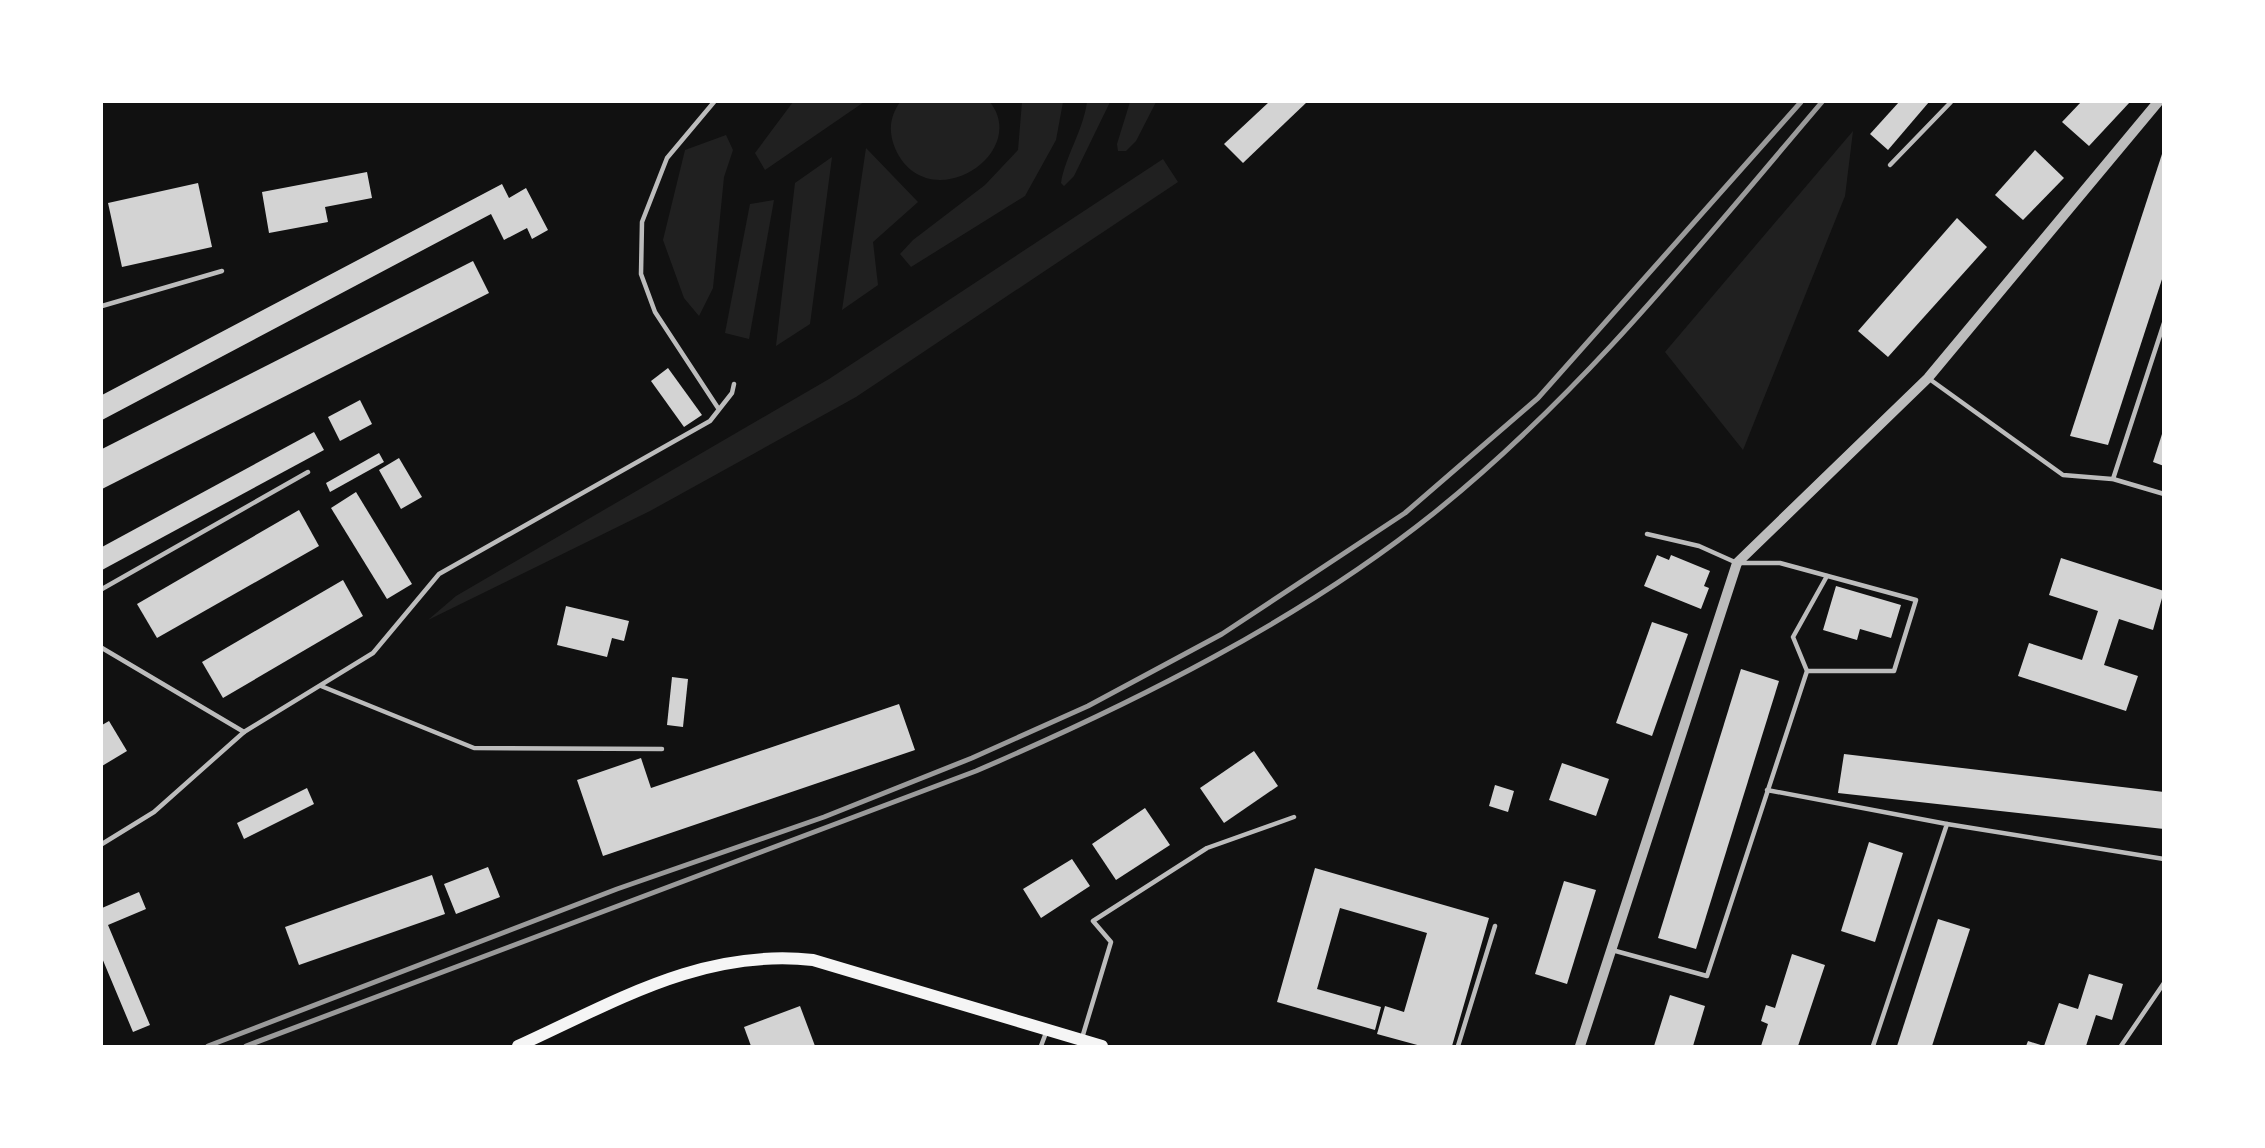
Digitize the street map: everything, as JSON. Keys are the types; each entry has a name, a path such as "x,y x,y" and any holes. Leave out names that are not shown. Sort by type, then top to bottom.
{"main road":[{"path":"518,1046 674,976 713,964 778,957 813,960 1102,1046"}],"street":[{"path":"1580,1046 1737,563 1927,378 2158,102"}],"lane":[{"path":"714,102 667,158 642,222 640,274 655,312 718,408"},
{"path":"1890,164 1951,102"},
{"path":"102,306 222,271"},
{"path":"2113,479 2164,323"},
{"path":"1927,378 2063,475 2113,479 2164,494"},
{"path":"102,844 154,812 244,732 373,653 439,574 710,421 732,393 734,384"},
{"path":"102,589 308,472"},
{"path":"1647,534 1699,546 1737,563 1780,563 1916,600 1894,671 1807,671"},
{"path":"1611,950 1707,976 1807,671 1793,637 1827,576"},
{"path":"102,648 244,732"},
{"path":"320,685 474,748 662,749"},
{"path":"1767,790 1947,824 2164,859"},
{"path":"1082,1039 1111,942 1093,921 1207,848 1294,817"},
{"path":"1873,1046 1947,824"},
{"path":"1458,1046 1495,926"},
{"path":"2121,1046 2164,983"},
{"path":"1041,1046 1047,1029"}],"shaded area":[{"path":"793,102 864,102 765,170 755,153"},
{"path":"900,102 990,102 999,122 997,142 986,159 970,172 949,179 929,179 910,169 895,148 891,124"},
{"path":"1022,102 1063,102 1056,140 1025,196 911,267 900,254 913,240 985,185 1018,150"},
{"path":"1087,102 1110,102 1074,176 1064,186 1061,183 1063,173"},
{"path":"1130,102 1156,102 1136,141 1126,151 1118,151 1117,144"},
{"path":"1853,131 1845,196 1743,450 1665,352"},
{"path":"726,135 733,150 724,177 713,288 699,316 684,298 663,240 685,150"},
{"path":"866,148 918,202 873,242 878,285 842,310"},
{"path":"832,157 810,324 776,346 795,183"},
{"path":"1163,159 1178,182 856,397 650,511 428,620 456,596 829,379"},
{"path":"774,200 749,339 725,333 750,204"}],"building":[{"path":"1269,102 1307,102 1243,163 1224,144"},
{"path":"1899,102 1929,102 1888,150 1870,134"},
{"path":"2081,102 2130,102 2089,146 2062,122"},
{"path":"2035,150 2064,178 2023,220 1995,195"},
{"path":"2163,151 2164,273 2108,445 2070,436"},
{"path":"367,172 372,198 325,207 328,222 269,233 262,192"},
{"path":"198,183 212,247 122,267 108,203"},
{"path":"502,184 509,198 526,188 548,230 532,239 527,228 504,240 491,214 102,420 102,395"},
{"path":"1957,218 1987,247 1888,357 1858,331"},
{"path":"473,261 489,293 102,489 102,449"},
{"path":"668,368 702,415 684,427 651,381"},
{"path":"360,400 372,424 340,441 328,417"},
{"path":"2164,431 2164,466 2153,462"},
{"path":"314,432 324,450 102,570 102,547"},
{"path":"379,453 384,462 330,492 326,483"},
{"path":"399,458 422,497 401,509 379,470"},
{"path":"356,492 412,584 387,599 331,508"},
{"path":"299,510 319,546 157,638 137,604"},
{"path":"1657,555 1669,560 1671,555 1710,571 1704,586 1709,588 1701,609 1644,586"},
{"path":"2061,558 2164,591 2153,630 2119,619 2104,665 2138,676 2126,711 2018,676 2029,643 2082,660 2098,611 2049,595"},
{"path":"343,580 363,616 223,698 202,662"},
{"path":"1836,586 1901,605 1891,638 1860,629 1857,640 1823,630"},
{"path":"566,606 629,621 624,641 612,638 607,657 557,645"},
{"path":"1652,622 1688,634 1652,736 1616,723"},
{"path":"1741,669 1779,681 1696,949 1658,938"},
{"path":"672,677 688,679 683,727 667,725"},
{"path":"899,704 915,750 603,856 577,780 641,758 651,788"},
{"path":"109,721 127,751 102,766 102,725"},
{"path":"1254,751 1278,786 1224,823 1200,788"},
{"path":"1844,754 2164,792 2164,829 1838,793"},
{"path":"1562,763 1609,779 1596,816 1549,800"},
{"path":"1495,785 1514,791 1508,812 1489,806"},
{"path":"307,788 314,804 244,839 237,823"},
{"path":"1145,808 1170,845 1116,880 1092,844"},
{"path":"1869,842 1903,853 1875,942 1841,931"},
{"path":"1072,859 1090,886 1041,918 1023,889"},
{"path":"488,867 500,897 456,914 444,884"},
{"path":"1315,868 1489,918 1452,1046 1421,1046 1377,1034 1385,1006 1404,1012 1427,933 1340,908 1317,989 1381,1007 1375,1030 1277,1002"},
{"path":"432,875 445,914 299,965 285,927"},
{"path":"1564,881 1596,890 1567,984 1535,974"},
{"path":"139,892 146,909 108,925 150,1025 133,1032 102,958 102,908"},
{"path":"1938,919 1970,929 1932,1046 1897,1046"},
{"path":"1792,954 1825,965 1798,1046 1761,1046 1768,1024 1761,1021 1766,1005 1775,1008"},
{"path":"2089,974 2123,984 2112,1020 2096,1015 2086,1046 2044,1046 2059,1003 2078,1009"},
{"path":"1670,995 1705,1006 1693,1046 1654,1046"},
{"path":"800,1006 815,1046 751,1046 744,1027"},
{"path":"2028,1041 2044,1046 2026,1046"}],"railway":[{"path":"208,1046 617,889 824,817 972,758 1088,706 1222,634 1405,513 1538,398 1801,102"},
{"path":"246,1046 976,771 1155,688 1271,624 1328,589 1434,513 1540,419 1638,316 1822,102"}]}
